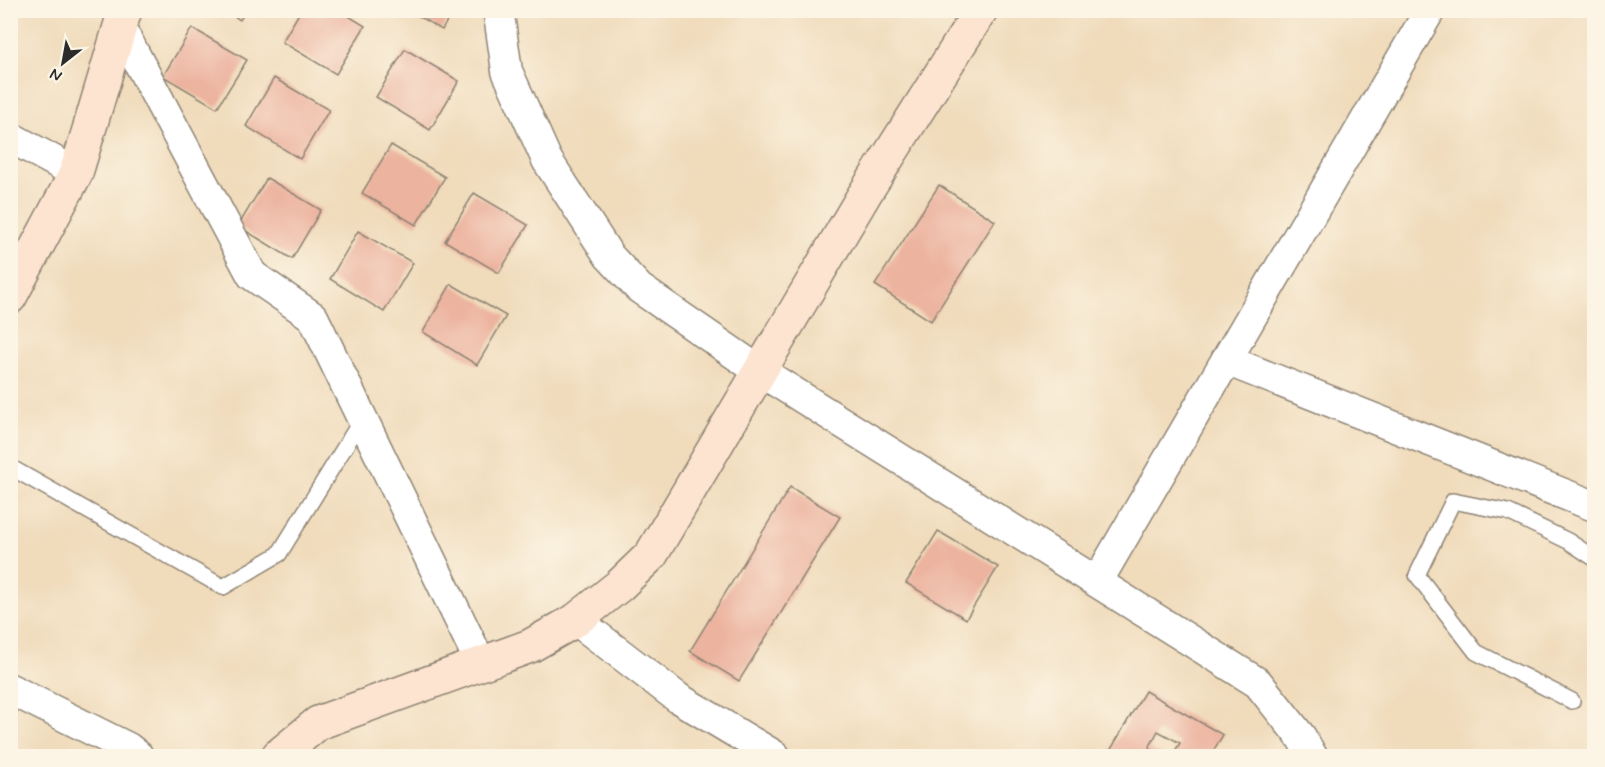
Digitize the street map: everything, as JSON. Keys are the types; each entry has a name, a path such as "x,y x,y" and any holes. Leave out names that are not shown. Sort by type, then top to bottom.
{"street":[{"path":"501,10 499,15 507,71 547,160 609,256 639,288 758,370 1258,683 1312,756"},
{"path":"1097,582 1430,10"},
{"path":"278,756 318,723 530,646 576,620 620,585 651,555 758,370 979,11"},
{"path":"10,297 76,173 122,19"},
{"path":"122,19 252,276 313,317 481,664"},
{"path":"10,137 76,173"},
{"path":"1226,360 1594,506"},
{"path":"576,620 678,698 775,756"},
{"path":"10,689 128,748 138,756"}],"lane":[{"path":"10,467 223,587 279,554 362,419"},
{"path":"1572,701 1476,652 1417,575 1454,501 1508,512 1568,541 1594,558"}],"building":[{"path":"224,10 246,10 240,20"},
{"path":"301,10 339,10 365,26 336,74 282,42"},
{"path":"408,10 453,10 442,30"},
{"path":"192,28 247,60 217,108 163,76"},
{"path":"405,49 459,81 430,130 376,97"},
{"path":"274,78 329,110 300,159 246,126"},
{"path":"391,145 445,177 416,225 362,193"},
{"path":"267,178 321,210 292,259 238,226"},
{"path":"939,185 995,221 931,321 875,285"},
{"path":"474,193 528,225 499,273 445,241"},
{"path":"358,231 413,263 384,312 330,279"},
{"path":"451,284 506,316 477,365 423,332"},
{"path":"790,487 840,517 739,681 690,651"},
{"path":"938,531 998,567 966,619 906,583"},
{"path":"1145,691 1223,735 1210,756 1172,756 1180,743 1158,731 1149,748 1164,756 1107,756"}]}
